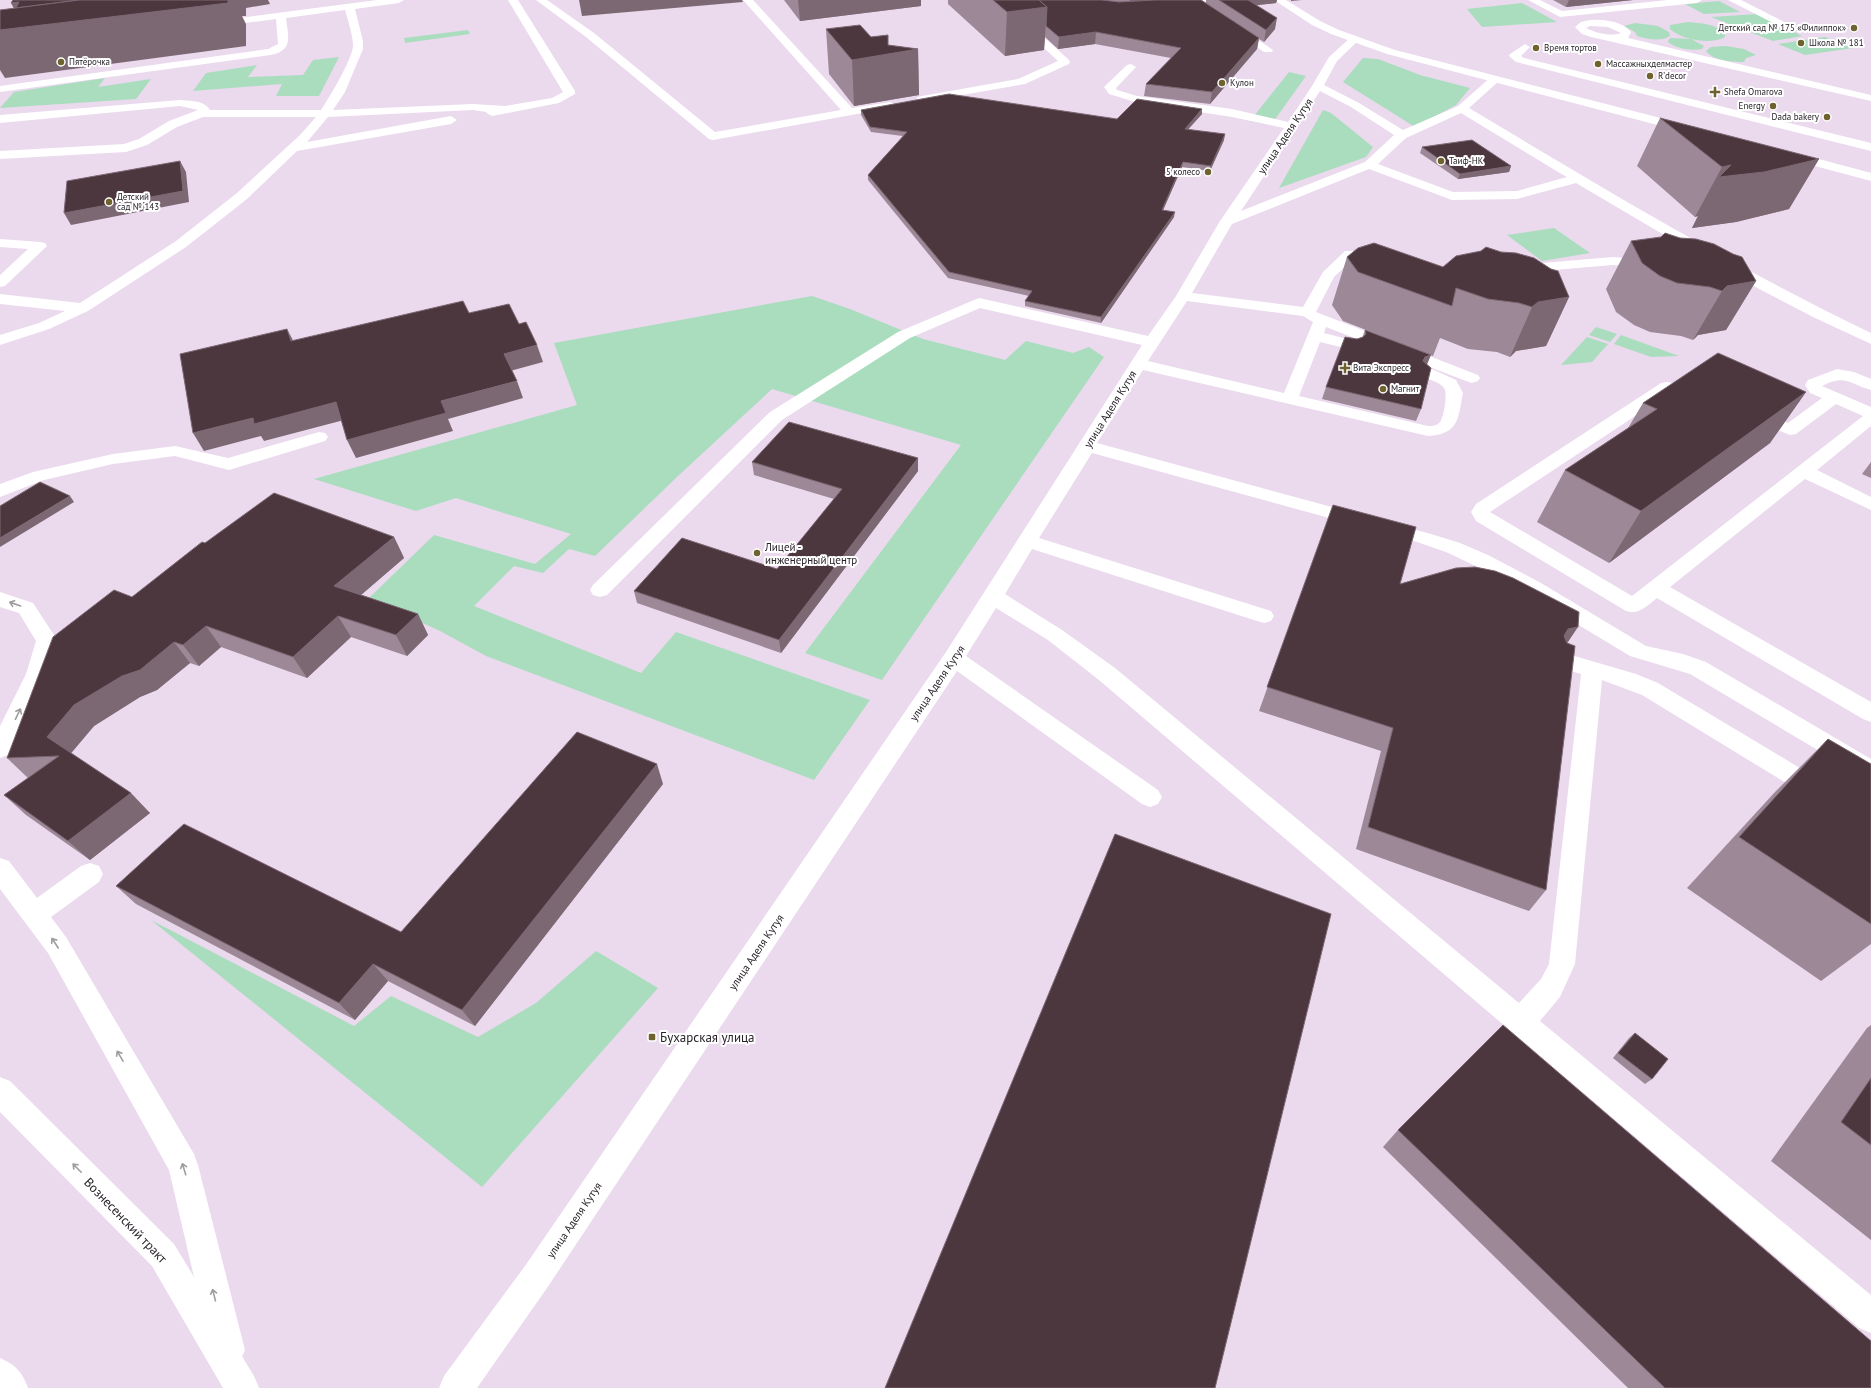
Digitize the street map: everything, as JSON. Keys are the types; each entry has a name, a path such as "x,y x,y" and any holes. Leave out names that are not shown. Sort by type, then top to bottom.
{"street":[{"path":"203,25 399,0"},
{"path":"274,151 293,150 555,101 569,94 569,91 513,0"},
{"path":"541,0 590,35 713,136 1021,82 1065,62 998,0"},
{"path":"748,0 849,112"},
{"path":"1279,0 1316,23 1354,40 1397,54 1702,133"},
{"path":"1533,0 1582,26"},
{"path":"1560,14 1697,0"},
{"path":"1733,0 1789,27"},
{"path":"1194,1 1268,50"},
{"path":"0,340 44,326 83,308 181,244 249,190 293,150 326,114 339,92 358,49 358,41 349,6"},
{"path":"0,89 270,52 281,47 283,44 281,15"},
{"path":"1582,26 1589,23 1607,24 1619,28 1627,34 1622,37 1612,38"},
{"path":"1582,26 1581,30 1583,31 1871,98"},
{"name":"улица Аделя Кутуя","path":"456,1388 536,1277 954,658 1152,342 1183,296 1228,221 1318,86 1333,59 1354,40"},
{"path":"1525,47 1514,56 1520,60 1871,147"},
{"path":"1131,66 1110,86 1113,92 1135,99 1232,113 1291,126"},
{"path":"1228,221 1369,165 1402,135 1462,108 1495,79"},
{"path":"1318,86 1355,105 1402,135"},
{"path":"0,119 180,103 197,105 203,108 204,110 200,113"},
{"path":"0,155 126,148 144,142 172,124 200,113 326,114 473,107 507,110"},
{"path":"1462,108 1579,178 1729,275 1789,300 1871,339"},
{"path":"1779,153 1871,177"},
{"path":"1369,165 1452,196 1517,195 1579,178"},
{"path":"0,243 44,243 0,283"},
{"path":"1290,399 1315,336 1315,316 1328,275 1350,254 1390,268"},
{"path":"1502,270 1613,261 1636,262 1663,267"},
{"path":"1183,296 1315,316 1472,378"},
{"path":"0,299 83,308"},
{"path":"600,590 776,416 904,335 979,304 1152,342"},
{"path":"1139,364 1428,431 1441,430 1448,425 1455,393 1454,387 1444,379 1356,346 1315,336"},
{"path":"1871,385 1850,376 1836,373 1813,384 1816,389 1871,413"},
{"path":"1681,384 1669,386 1482,508 1480,512 1485,519 1632,606 1871,418"},
{"path":"1741,408 1790,430 1834,397"},
{"path":"0,491 39,476 113,459 175,451 229,464 319,437"},
{"path":"1087,446 1424,538 1469,553 1515,576 1638,652 1658,658 1678,660 1698,668 1871,770"},
{"path":"1804,471 1871,504"},
{"path":"1028,540 1264,616"},
{"path":"1655,588 1871,712"},
{"path":"993,596 1061,639 1108,674 1871,1316"},
{"path":"0,599 26,608 47,641 37,674 0,749"},
{"path":"954,658 1150,796"},
{"path":"1561,660 1636,683 1650,689 1837,803"},
{"path":"1521,1022 1552,989 1562,964 1592,669"},
{"path":"0,869 57,945 183,1164 237,1381"},
{"path":"34,915 90,874"},
{"name":"Вознесенский тракт","path":"0,1091 164,1255 237,1381"},
{"path":"0,1375 11,1388"}],"green space":[{"path":"1719,1 1740,12 1704,14 1685,4"},
{"path":"1522,3 1557,22 1482,27 1467,9"},
{"path":"1758,14 1802,36 1773,41 1711,17"},
{"path":"1688,22 1708,24 1725,33 1725,37 1712,41 1697,40 1682,36 1670,29 1670,25"},
{"path":"1635,23 1658,26 1669,32 1670,36 1662,39 1649,39 1637,36 1635,32 1624,26"},
{"path":"468,30 470,34 405,43 404,38"},
{"path":"1825,37 1853,48 1805,55 1778,44"},
{"path":"1671,38 1691,39 1704,46 1702,49 1698,50 1680,48 1668,42"},
{"path":"1726,46 1744,49 1756,55 1746,58 1744,62 1734,62 1718,59 1706,51 1711,47"},
{"path":"339,57 319,96 276,96 282,84 193,91 206,73 257,65 248,77 303,75 313,60"},
{"path":"1363,58 1378,59 1420,75 1470,88 1456,105 1415,127 1343,82"},
{"path":"1289,72 1306,76 1271,125 1250,121"},
{"path":"105,78 98,87 151,79 136,99 0,108 14,92"},
{"path":"1323,110 1331,113 1373,147 1366,157 1279,188"},
{"path":"1554,228 1590,253 1542,261 1507,235"},
{"path":"812,296 850,309 923,339 1005,360 1026,341 1073,353 1089,347 1104,357 882,680 805,653 961,445 772,389 678,476 595,556 569,549 543,573 514,566 474,606 641,673 676,632 870,700 814,780 486,656 440,631 369,598 434,535 535,564 571,534 456,498 416,511 314,479 577,405 554,343"},
{"path":"1596,327 1617,334 1610,342 1589,335"},
{"path":"1621,335 1679,356 1651,357 1614,344"},
{"path":"1587,337 1608,344 1592,362 1561,365"},
{"path":"151,920 354,1026 391,996 478,1037 536,1003 596,951 658,988 482,1187"}],"building":[{"path":"13,0 79,0 16,8 19,2 11,3"},
{"path":"79,0 228,0 228,3 0,30 0,10"},
{"path":"993,0 1039,0 1047,7 1007,12"},
{"path":"1039,0 1102,0 1119,2 1201,0 1259,38 1212,92 1146,84 1181,48 1096,32 1059,37 1046,26 1047,7"},
{"path":"1219,0 1248,0 1277,18 1266,30"},
{"path":"860,25 871,37 888,35 888,45 918,49 852,60 826,29"},
{"path":"949,94 1117,119 1137,99 1202,109 1185,129 1225,134 1211,166 1183,162 1162,210 1175,212 1101,317 1025,301 1032,291 949,272 868,175 907,132 870,127 861,110"},
{"path":"1660,118 1819,159 1764,172 1719,177 1731,165 1722,167"},
{"path":"1472,140 1511,166 1460,174 1422,147"},
{"path":"180,161 183,191 64,213 67,181"},
{"path":"1665,233 1680,238 1696,239 1714,244 1742,257 1756,281 1727,286 1722,291 1710,287 1677,283 1660,276 1642,263 1631,241 1661,237"},
{"path":"1374,243 1443,267 1456,256 1481,251 1486,247 1501,252 1516,253 1534,258 1551,269 1558,271 1569,297 1538,302 1532,307 1519,303 1488,299 1456,288 1452,306 1358,272 1347,257 1358,248"},
{"path":"463,301 469,313 509,304 519,324 526,322 537,345 504,354 517,381 441,401 446,413 347,440 336,402 254,424 253,418 193,433 180,354 287,329 291,341"},
{"path":"1365,330 1431,355 1425,357 1423,361 1431,368 1421,409 1326,387 1345,337 1357,339 1363,337 1366,334"},
{"path":"1718,353 1806,392 1641,511 1565,470 1657,409 1643,403"},
{"path":"789,422 918,458 779,640 634,591 682,538 777,569 842,489 752,462"},
{"path":"40,482 70,496 0,538 0,506"},
{"path":"274,493 394,537 334,586 418,614 396,635 338,616 293,657 206,626 183,645 174,642 140,670 122,676 74,705 47,737 131,793 68,841 4,795 59,756 7,758 53,637 114,590 132,597 202,542 205,543"},
{"path":"1333,505 1416,527 1400,584 1456,568 1475,567 1495,571 1513,578 1579,612 1578,627 1568,629 1564,636 1567,643 1575,646 1546,890 1368,827 1393,728 1267,687"},
{"path":"577,732 657,764 462,1010 373,964 339,1003 116,886 184,824 401,932"},
{"path":"1828,739 1871,764 1871,924 1739,837"},
{"path":"1115,834 1331,914 1215,1388 885,1388"},
{"path":"1503,1025 1871,1341 1871,1388 1665,1388 1398,1130"},
{"path":"1635,1033 1668,1059 1652,1079 1618,1053"},
{"path":"1871,1078 1871,1145 1841,1122"}],"place":[{"name":"Детский сад № 175 «Филиппок»","path":"1854,28"},
{"name":"Школа № 181","path":"1801,43"},
{"name":"Время тортов","path":"1536,48"},
{"name":"Пятёрочка","path":"61,62"},
{"name":"Массажныхделмастер","path":"1598,64"},
{"name":"R’decor","path":"1650,76"},
{"name":"Кулон","path":"1222,83"},
{"name":"Shefa Omarova","path":"1715,92"},
{"name":"Energy","path":"1773,106"},
{"name":"Dada bakery","path":"1827,117"},
{"name":"Таиф-НК","path":"1441,161"},
{"name":"5 колесо","path":"1208,172"},
{"name":"Детский сад № 143","path":"109,202"},
{"name":"Вита Экспресс","path":"1345,368"},
{"name":"Магнит","path":"1383,389"},
{"name":"Лицей - инженерный центр","path":"757,553"},
{"name":"Бухарская улица","path":"652,1037"}]}
